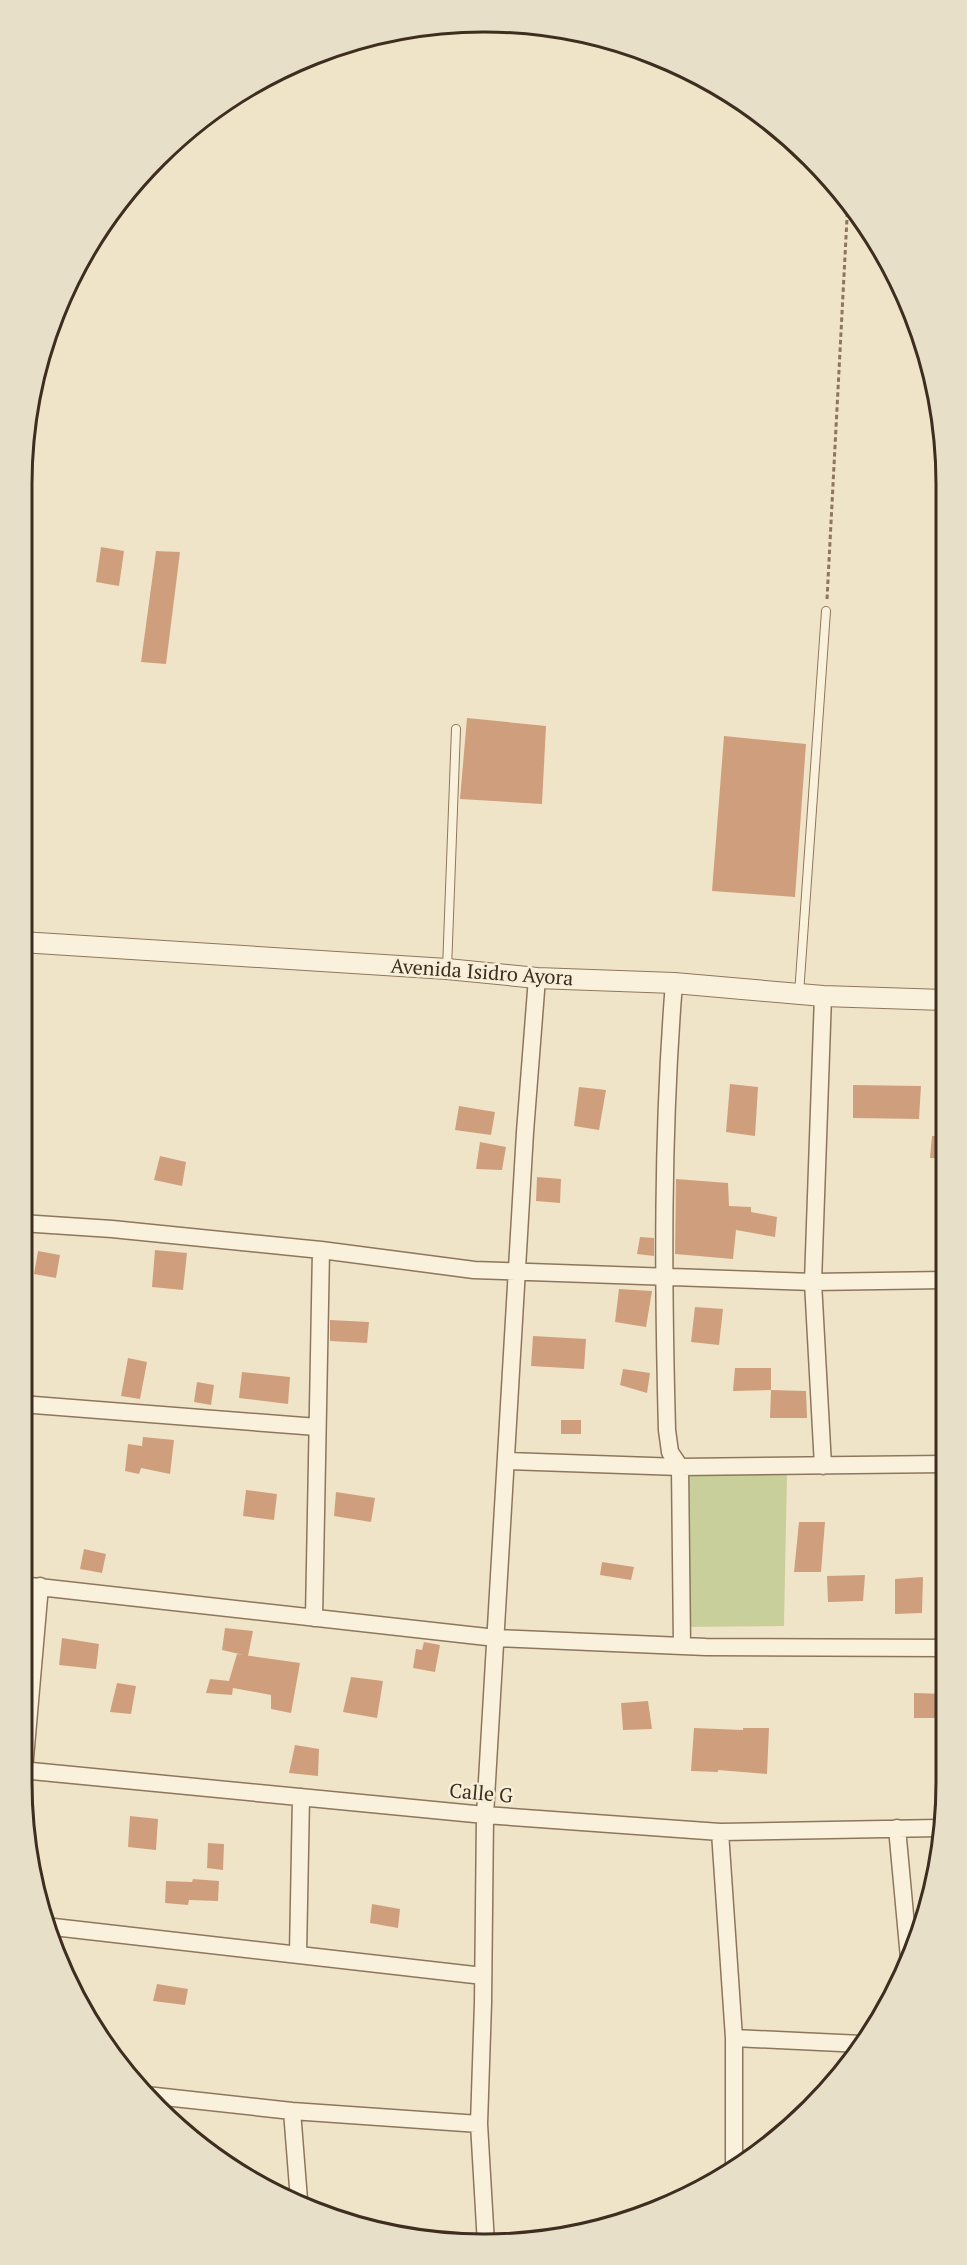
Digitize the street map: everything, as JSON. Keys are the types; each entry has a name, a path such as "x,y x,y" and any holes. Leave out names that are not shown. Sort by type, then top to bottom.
{"street":[{"name":"Avenida Isidro Ayora","path":"32,943 447,969 537,978 674,983 823,996 936,1000"},
{"path":"485,2234 479,2124 485,1815 525,1132 537,978"},
{"path":"674,983 667,1077 663,1276 667,1430 670,1452 680,1467 682,1646"},
{"path":"823,996 813,1282 823,1467"},
{"path":"32,1224 112,1229 321,1250 430,1266 517,1273 813,1282 936,1280"},
{"path":"314,1618 321,1250"},
{"path":"32,1405 317,1427"},
{"path":"507,1461 680,1467 936,1464"},
{"path":"32,1586 496,1638 682,1646 936,1648"},
{"path":"32,1668 40,1586"},
{"name":"Calle G","path":"32,1771 485,1815 720,1832 933,1828"},
{"path":"298,1954 301,1797"},
{"path":"897,1828 907,1939"},
{"path":"720,1832 734,2038 734,2158"},
{"path":"55,1927 483,1976"},
{"path":"734,2038 852,2044"},
{"path":"160,2096 292,2111 479,2124"},
{"path":"292,2111 298,2193"}],"lane":[{"path":"799,994 826,611"},
{"path":"447,969 456,729"}],"path":[{"path":"826,611 847,215"}],"green space":[{"path":"688,1471 787,1474 784,1626 684,1627"}],"building":[{"path":"101,547 124,551 119,586 96,582"},
{"path":"156,551 180,552 166,664 141,662"},
{"path":"467,718 546,726 542,804 460,799"},
{"path":"724,736 806,744 795,897 712,891"},
{"path":"730,1084 758,1087 755,1136 726,1132"},
{"path":"853,1085 921,1086 919,1119 853,1118"},
{"path":"579,1087 606,1090 599,1130 574,1126"},
{"path":"459,1106 495,1112 491,1135 455,1130"},
{"path":"932,1136 936,1136 936,1158 930,1158"},
{"path":"480,1142 506,1147 502,1170 476,1169"},
{"path":"160,1156 186,1162 182,1186 154,1180"},
{"path":"537,1177 561,1179 560,1203 536,1201"},
{"path":"676,1179 728,1183 729,1206 751,1207 751,1212 777,1217 775,1237 736,1230 733,1259 675,1254"},
{"path":"640,1237 654,1238 654,1256 637,1254"},
{"path":"155,1250 187,1253 183,1290 152,1287"},
{"path":"38,1251 60,1255 56,1278 34,1274"},
{"path":"619,1289 652,1291 646,1327 615,1322"},
{"path":"695,1307 723,1309 719,1345 691,1342"},
{"path":"330,1320 369,1322 367,1343 330,1341"},
{"path":"533,1336 586,1339 584,1369 531,1366"},
{"path":"128,1358 147,1362 140,1399 121,1396"},
{"path":"735,1368 771,1368 771,1390 733,1391"},
{"path":"623,1369 650,1373 647,1393 620,1385"},
{"path":"242,1372 290,1377 288,1404 239,1398"},
{"path":"197,1382 214,1385 211,1405 194,1402"},
{"path":"771,1390 806,1391 807,1418 770,1418"},
{"path":"561,1420 581,1420 581,1434 561,1434"},
{"path":"143,1437 174,1440 170,1474 141,1468 139,1474 125,1471 128,1444 142,1446"},
{"path":"246,1490 277,1494 274,1520 243,1516"},
{"path":"336,1492 375,1498 371,1522 334,1516"},
{"path":"799,1522 825,1522 821,1572 794,1572"},
{"path":"84,1549 106,1554 102,1573 80,1569"},
{"path":"602,1562 634,1567 631,1580 600,1575"},
{"path":"865,1575 863,1601 828,1602 827,1576"},
{"path":"923,1577 922,1613 895,1614 895,1579"},
{"path":"225,1628 253,1631 248,1656 222,1650"},
{"path":"62,1638 99,1644 96,1669 59,1665"},
{"path":"424,1642 440,1645 435,1672 413,1668 416,1649 422,1650"},
{"path":"237,1654 300,1663 291,1713 271,1709 271,1695 233,1688 232,1695 206,1693 210,1679 229,1681"},
{"path":"351,1677 383,1681 377,1718 343,1712"},
{"path":"117,1683 136,1686 131,1714 110,1712"},
{"path":"914,1693 936,1694 936,1718 914,1718"},
{"path":"648,1701 652,1729 623,1730 621,1703"},
{"path":"694,1728 743,1730 743,1728 769,1728 767,1774 718,1770 718,1772 691,1771"},
{"path":"295,1745 319,1749 318,1776 289,1773"},
{"path":"130,1816 158,1819 156,1850 128,1847"},
{"path":"208,1843 224,1844 223,1870 207,1868"},
{"path":"193,1879 219,1881 218,1901 189,1900 188,1905 165,1903 166,1881 192,1882"},
{"path":"372,1904 400,1909 398,1928 370,1923"},
{"path":"157,1984 188,1989 185,2005 153,2001"}]}
